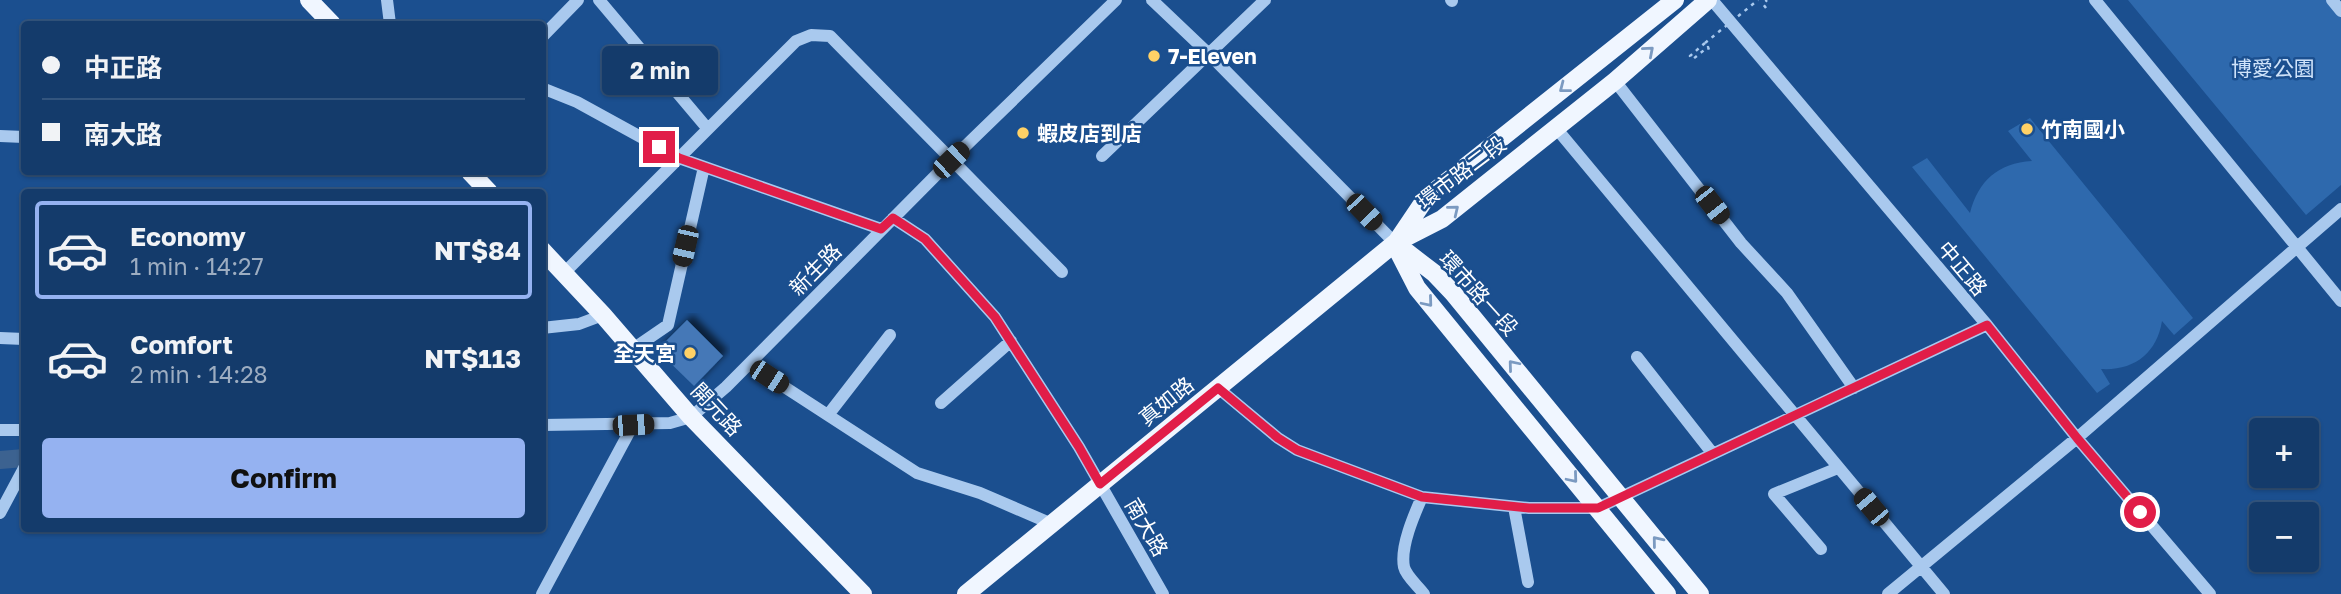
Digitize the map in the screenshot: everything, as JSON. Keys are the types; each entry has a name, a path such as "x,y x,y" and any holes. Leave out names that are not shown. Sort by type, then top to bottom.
{"main road":[{"path":"309,0 329,21"},
{"name":"環市路二段","path":"1395,243 1426,198 1675,0"},
{"name":"環市路二段","path":"1395,243 1442,219 1615,81 1710,0"},
{"path":"473,175 486,189"},
{"name":"真如路","path":"966,594 1395,243"},
{"name":"環市路一段","path":"1395,243 1434,273 1453,293 1700,594"},
{"name":"環市路一段","path":"1395,243 1417,288 1667,594"},
{"name":"開元路","path":"546,254 691,416 863,594"}],"street":[{"path":"387,0 390,21"},
{"path":"546,33 578,0"},
{"path":"598,0 707,128"},
{"name":"新生路","path":"691,416 726,387 881,229 1116,0"},
{"path":"1152,0 1210,55 1395,243"},
{"path":"1102,156 1265,0"},
{"name":"中正路","path":"1710,0 1987,325 2077,438 2210,594"},
{"path":"2095,0 2341,301"},
{"path":"2332,0 2341,11"},
{"path":"564,273 796,41 811,35 830,36 1062,272"},
{"path":"1615,81 1741,243 1787,293 1854,388"},
{"path":"546,90 577,102 679,158 881,229"},
{"path":"1556,128 1944,594"},
{"path":"0,136 21,137"},
{"path":"633,349 667,325 704,167"},
{"path":"1888,594 2077,438 2341,209"},
{"name":"南大路","path":"893,218 925,239 995,317 1079,447 1163,594"},
{"path":"546,328 579,324 603,315"},
{"path":"1218,388 1278,438 1297,450 1422,497 1514,507 1598,508 1987,325"},
{"path":"828,415 890,335"},
{"path":"0,338 21,339"},
{"path":"941,403 1011,341"},
{"path":"1637,357 1713,454"},
{"path":"749,364 916,473 980,493 1052,524"},
{"path":"546,425 670,423 691,416"},
{"path":"542,594 633,425"},
{"path":"0,430 21,430"},
{"path":"1821,549 1774,494 1838,468"},
{"path":"0,513 21,474"},
{"path":"1422,497 1411,524 1404,568 1424,594"},
{"path":"1514,507 1528,582"}],"path":[{"path":"1709,50 1708,47 1693,59 1690,56 1758,0"},
{"path":"1766,8 1763,4 1767,0"}],"green space":[{"name":"博愛公園","path":"2128,0 2333,0 2341,10 2341,185 2306,215"},
{"path":"2030,118 2193,318 2174,335 2162,321 2155,342 2142,358 2124,367 2101,369 2110,384 2097,393 1912,167 1927,158 1970,213 1978,192 1991,176 2009,165 2032,161 2008,131"}],"building":[{"name":"全天宮","path":"687,320 723,356 694,386 657,350"}],"waterway":[{"path":"0,460 21,458"}],"place":[{"name":"7-Eleven","path":"1154,56"},
{"name":"竹南國小","path":"2027,129"},
{"name":"蝦皮店到店","path":"1023,133"},
{"name":"全天宮","path":"690,353"}],"route":[{"path":"659,147 679,158 881,229 893,218 925,239 995,317 1100,484 1218,388 1278,438 1297,450 1422,497 1529,508 1598,508 1987,325 2140,512"}]}
